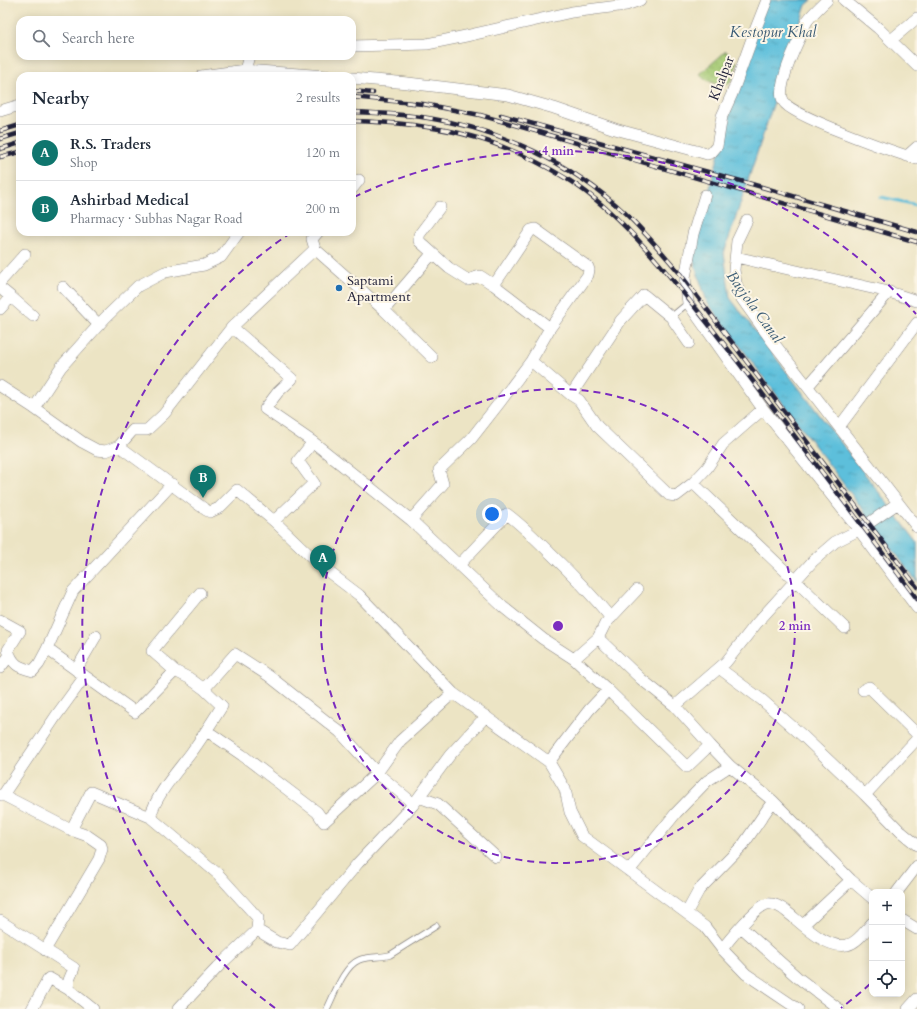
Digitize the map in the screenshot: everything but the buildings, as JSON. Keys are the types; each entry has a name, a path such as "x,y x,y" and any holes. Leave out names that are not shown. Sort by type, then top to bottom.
{"street":[{"path":"356,46 427,44 572,12 626,4 640,0"},
{"name":"Khalpar","path":"356,78 508,95 554,108 615,130 706,154 711,153 717,146 722,116 732,94 767,0"},
{"path":"827,0 808,20 794,50 782,87 781,96 784,103 787,107 794,111 875,145 912,158 917,147"},
{"path":"844,0 891,40 917,66"},
{"path":"891,40 917,18"},
{"path":"245,70 248,60"},
{"path":"230,72 245,70 272,72"},
{"path":"0,111 16,106"},
{"path":"705,196 693,234 685,278 688,303 764,409 917,608"},
{"path":"440,207 419,235 419,242 448,268 468,280 480,276 550,328"},
{"path":"747,220 737,241 734,270 736,283 742,298 897,504 917,527"},
{"path":"411,520 443,484 439,470 470,439 531,361 550,328 590,270 588,267 535,229 531,230 494,285"},
{"path":"34,408 62,367 99,324 138,286 165,272 204,265 221,257 236,236"},
{"path":"315,236 312,239 315,250 384,310 432,357"},
{"path":"1,388 34,408 82,442 97,450 106,451 119,446 133,430 147,430 164,414 232,328 315,250"},
{"path":"0,282 25,254"},
{"path":"384,310 432,254"},
{"path":"736,257 889,292 917,301"},
{"path":"63,287 99,324"},
{"path":"0,288 33,316"},
{"path":"808,386 889,292"},
{"path":"571,395 621,320 644,295 671,317 689,343"},
{"path":"0,309 11,297"},
{"path":"839,427 917,323"},
{"path":"232,328 292,379 278,392 265,409 314,442 411,520 503,607 543,639 574,659 687,767 710,745"},
{"path":"531,361 579,400 597,426 669,495 676,496 693,483 707,468 723,444 764,409"},
{"path":"274,521 314,483 298,461 314,442"},
{"path":"119,446 210,512 219,508 237,490 274,521 322,567 359,595 453,693 549,762 565,789 570,812 582,836 705,926 722,949 746,974 798,1009"},
{"path":"693,483 845,628"},
{"path":"0,620 20,631 8,650 11,660 19,667 33,671 39,664 74,591 172,484"},
{"path":"675,706 726,662 756,624 814,561 835,542 858,530 897,504"},
{"path":"459,565 507,514 522,525 558,560 590,592 611,618"},
{"path":"574,659 598,638 605,624 637,590"},
{"path":"150,817 152,808 175,772 207,731 222,706 204,689 189,678 175,671 152,651 200,593"},
{"path":"45,950 99,859 102,851 101,845 88,836 71,830 1,795 56,716 80,673 96,636"},
{"path":"598,638 641,679 675,706 730,766 773,801 851,880 869,895"},
{"path":"46,649 136,712 175,671"},
{"path":"204,689 234,654 269,676 340,732 377,773 416,801 438,804 496,857"},
{"path":"0,668 10,655"},
{"path":"718,668 762,700 804,737 865,795 900,831 917,845"},
{"path":"863,690 869,687 917,734"},
{"path":"549,762 589,710 608,690"},
{"path":"207,731 317,812 324,822 377,773 400,741 453,693"},
{"path":"257,930 278,942 290,945 358,863 416,801 450,755 486,716"},
{"path":"865,795 917,739"},
{"path":"629,871 676,813 707,781 730,766"},
{"path":"71,830 91,792 150,817 218,874 258,918 257,930 218,967 178,1009"},
{"path":"687,912 699,890 743,845 773,801"},
{"path":"899,889 917,866"},
{"path":"803,925 851,880"},
{"path":"722,949 741,926 759,909 767,904 783,909 824,941 837,946 847,945 858,939 871,925"},
{"path":"0,921 74,968 68,980 68,989"},
{"path":"905,922 917,929"},
{"path":"741,926 797,977 839,1009"},
{"path":"32,1009 50,978 68,989 93,1009"},
{"path":"908,1009 917,998"}],"lane":[{"path":"671,317 688,303"},
{"path":"327,1009 349,967 358,961 372,956 383,957 390,955 436,926"}],"green space":[{"path":"726,51 737,63 732,79 728,84 713,83 700,74"}],"water":[{"name":"Kestopur Khal","path":"766,0 812,0 806,5 724,253 730,298 917,542 917,582 707,302 692,256 753,24"}],"waterway":[{"path":"881,197 917,205"}],"railway":[{"path":"356,91 373,93"},
{"path":"356,97 423,104 480,115 917,242"},
{"path":"356,112 428,118 482,130 533,151 558,164 604,195 639,227 678,271 917,587"},
{"path":"501,115 748,183 917,232"},
{"path":"356,121 382,122 438,129 464,134 489,142 540,164 578,186 600,203 639,241 694,306 784,422 917,599"},
{"path":"0,131 16,126"},
{"path":"0,139 16,134"},
{"path":"0,149 16,144"},
{"path":"0,157 16,153"}],"place":[{"name":"Saptami Apartment","path":"339,288"},
{"name":"Ashirbad Medical","path":"203,498"},
{"name":"R.S. Traders","path":"323,578"}],"water label":[{"name":"Bagjola Canal","path":"755,307"}]}
